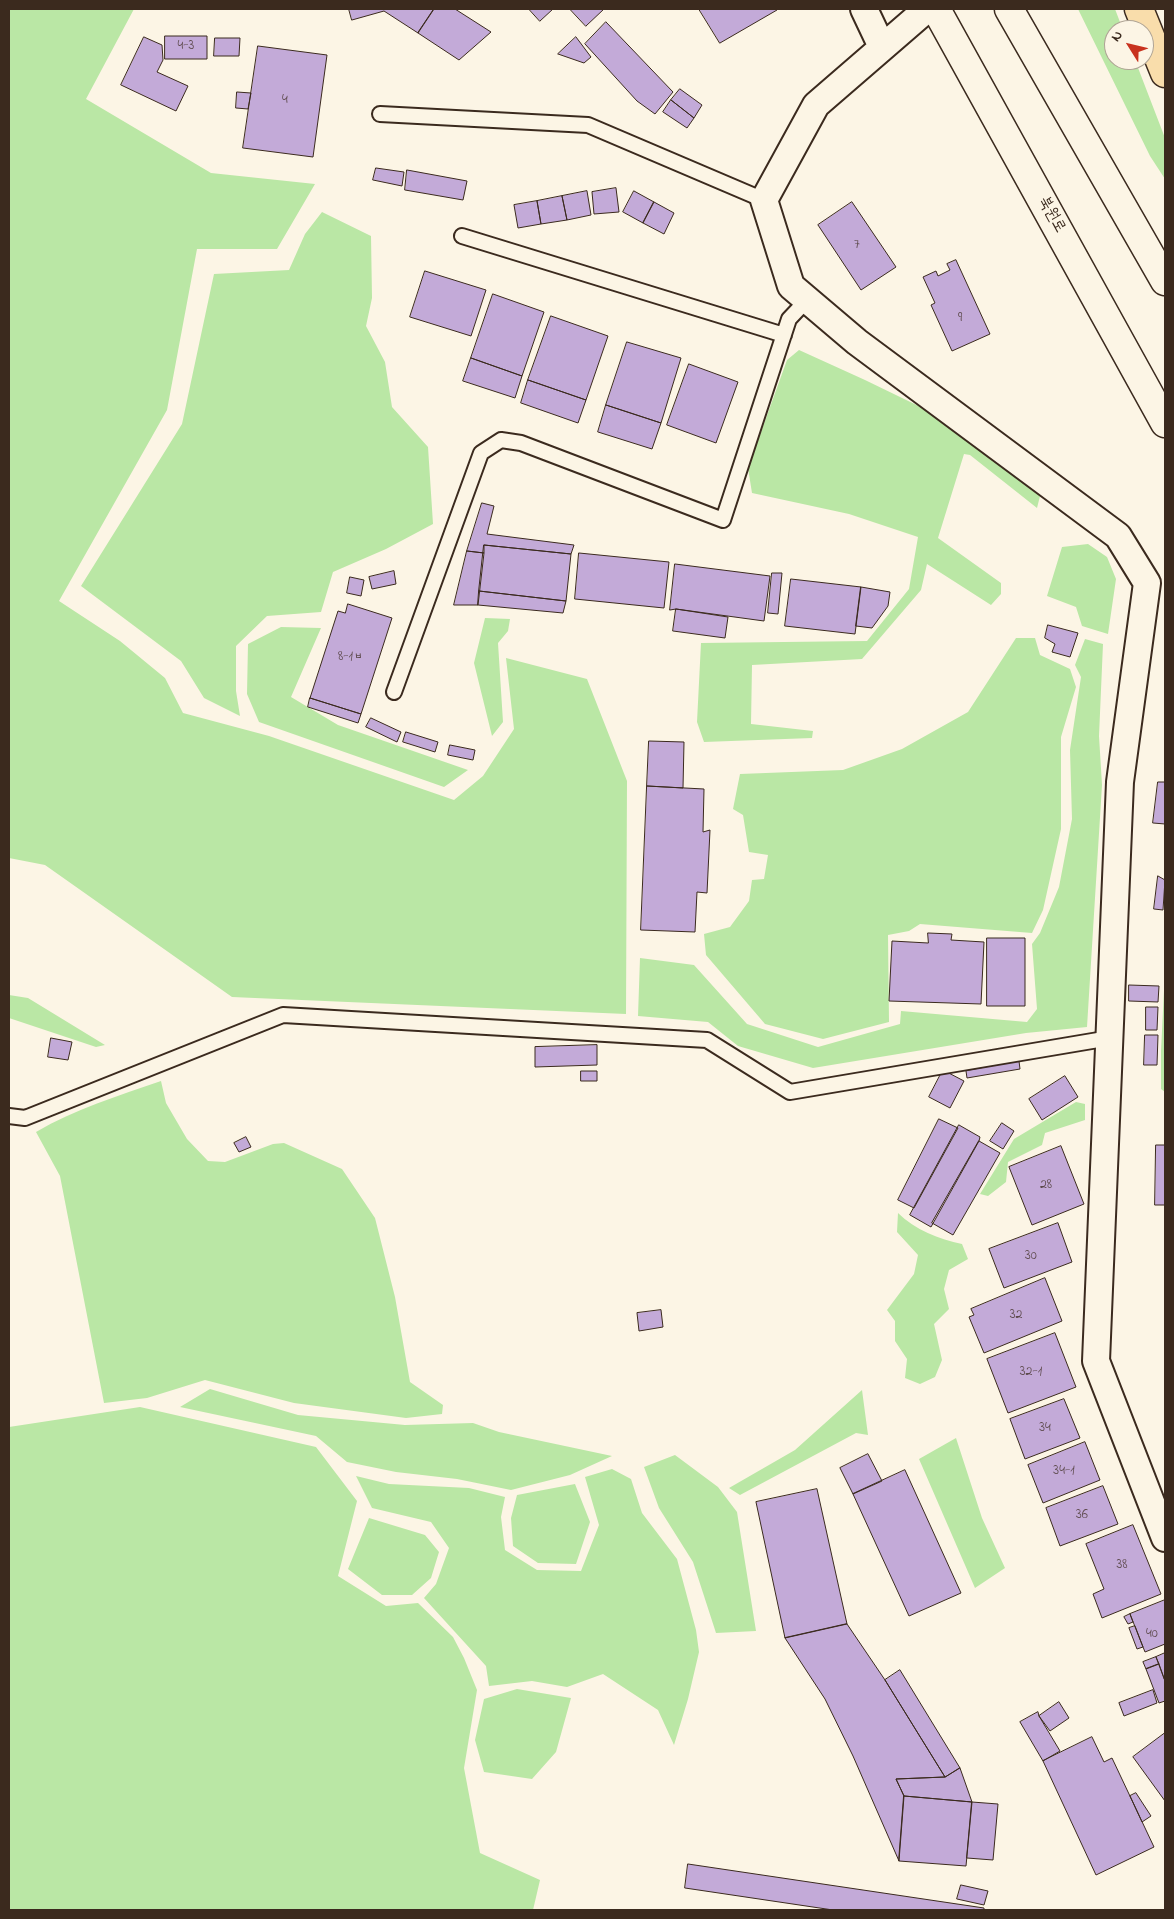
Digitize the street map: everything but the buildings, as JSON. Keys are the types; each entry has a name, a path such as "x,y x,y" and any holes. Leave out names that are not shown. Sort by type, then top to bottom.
{"highway":[{"path":"1139,9 1165,73"}],"street":[{"path":"864,9 882,47"},
{"path":"927,9 816,105 764,200 792,286 857,342 1118,536 1147,583 1120,782 1096,1361 1165,1538"},
{"name":"북원로","path":"936,9 1165,423"},
{"path":"1009,9 1165,281"}],"lane":[{"path":"380,114 588,125 764,200"},
{"path":"462,236 784,335"},
{"path":"394,692 481,453 500,440 520,443 723,520 789,319 807,300"},
{"path":"9,1116 25,1118 283,1015 706,1040 790,1092 1110,1038"}],"green space":[{"path":"9,9 134,9 86,99 211,173 315,184 277,249 197,249 167,410 59,601 120,641 165,678 183,713 269,736 454,800 483,776 514,729 506,658 587,679 627,781 626,1014 232,997 45,865 9,858"},
{"path":"1078,9 1115,9 1119,20 1104,20 1104,62"},
{"path":"1108,70 1139,70 1165,138 1165,179 1150,156"},
{"path":"322,212 371,236 372,298 366,326 385,362 392,407 428,447 433,524 386,549 333,572 321,612 267,616 236,646 236,691 240,716 204,698 181,661 81,586 182,424 214,274 289,270 305,234"},
{"path":"799,350 966,429 1041,492 1037,508 970,455 964,454 938,538 1001,583 1001,594 991,605 927,564 921,590 862,659 752,665 751,724 813,731 812,738 704,742 697,722 701,643 867,641 909,589 918,537 849,514 752,493 748,468 787,360"},
{"path":"1088,544 1107,557 1116,579 1108,634 1082,626 1076,607 1047,596 1062,547"},
{"path":"485,618 510,619 508,631 498,643 503,722 492,736 474,663"},
{"path":"281,627 321,628 291,697 338,725 468,770 444,787 259,722 247,694 248,644"},
{"path":"1016,638 1035,638 1040,655 1070,669 1076,687 1061,737 1061,829 1043,910 1032,933 920,924 909,931 888,935 889,1022 823,1039 765,1024 706,955 704,934 730,927 749,901 752,880 764,879 768,855 749,852 743,815 733,809 740,774 843,770 902,749 968,712"},
{"path":"1085,639 1103,644 1099,736 1102,785 1087,1027 1026,1033 813,1068 738,1046 708,1022 638,1016 640,958 694,965 747,1024 818,1047 900,1024 901,1011 1027,1022 1037,1009 1032,944 1040,933 1059,887 1072,819 1070,750 1081,677 1075,665"},
{"path":"1165,970 1165,1092 1161,1089 1161,1051"},
{"path":"9,995 28,998 105,1045 96,1047 9,1018"},
{"path":"161,1081 166,1103 187,1139 208,1161 225,1162 273,1144 284,1143 342,1169 375,1218 395,1297 410,1382 443,1405 442,1414 406,1418 294,1403 205,1380 147,1398 104,1403 60,1176 36,1132 81,1110"},
{"path":"1076,1102 1085,1104 1085,1120 1045,1133 1042,1145 1008,1162 1006,1182 988,1196 980,1194 1014,1139"},
{"path":"898,1213 928,1233 962,1244 968,1259 949,1270 944,1289 949,1309 934,1324 942,1360 935,1377 920,1384 905,1378 907,1359 895,1341 895,1321 887,1310 914,1274 918,1255 897,1232"},
{"path":"210,1389 298,1415 405,1425 473,1423 499,1432 612,1456 570,1475 511,1490 457,1479 396,1472 347,1462 316,1436 180,1407"},
{"path":"862,1390 868,1435 856,1433 740,1495 729,1488 795,1450"},
{"path":"140,1407 316,1447 357,1501 338,1576 386,1606 418,1603 453,1637 464,1658 477,1690 464,1768 480,1853 540,1880 533,1910 9,1910 9,1427"},
{"path":"956,1438 982,1518 1005,1568 975,1588 919,1459"},
{"path":"675,1455 718,1487 737,1512 756,1631 716,1633 693,1562 659,1508 644,1467"},
{"path":"612,1469 631,1479 642,1513 677,1559 696,1630 699,1652 688,1699 674,1745 658,1710 603,1674 567,1687 532,1681 489,1686 486,1666 424,1598 436,1584 449,1548 431,1522 372,1508 356,1476 389,1484 469,1488 505,1497 501,1517 505,1550 537,1570 581,1571 599,1525 585,1477"},
{"path":"575,1484 590,1522 576,1564 538,1563 513,1546 511,1518 517,1495"},
{"path":"369,1518 425,1535 439,1552 431,1578 412,1595 382,1595 348,1569"},
{"path":"517,1689 571,1698 556,1752 532,1779 484,1772 475,1740 484,1699"}]}
